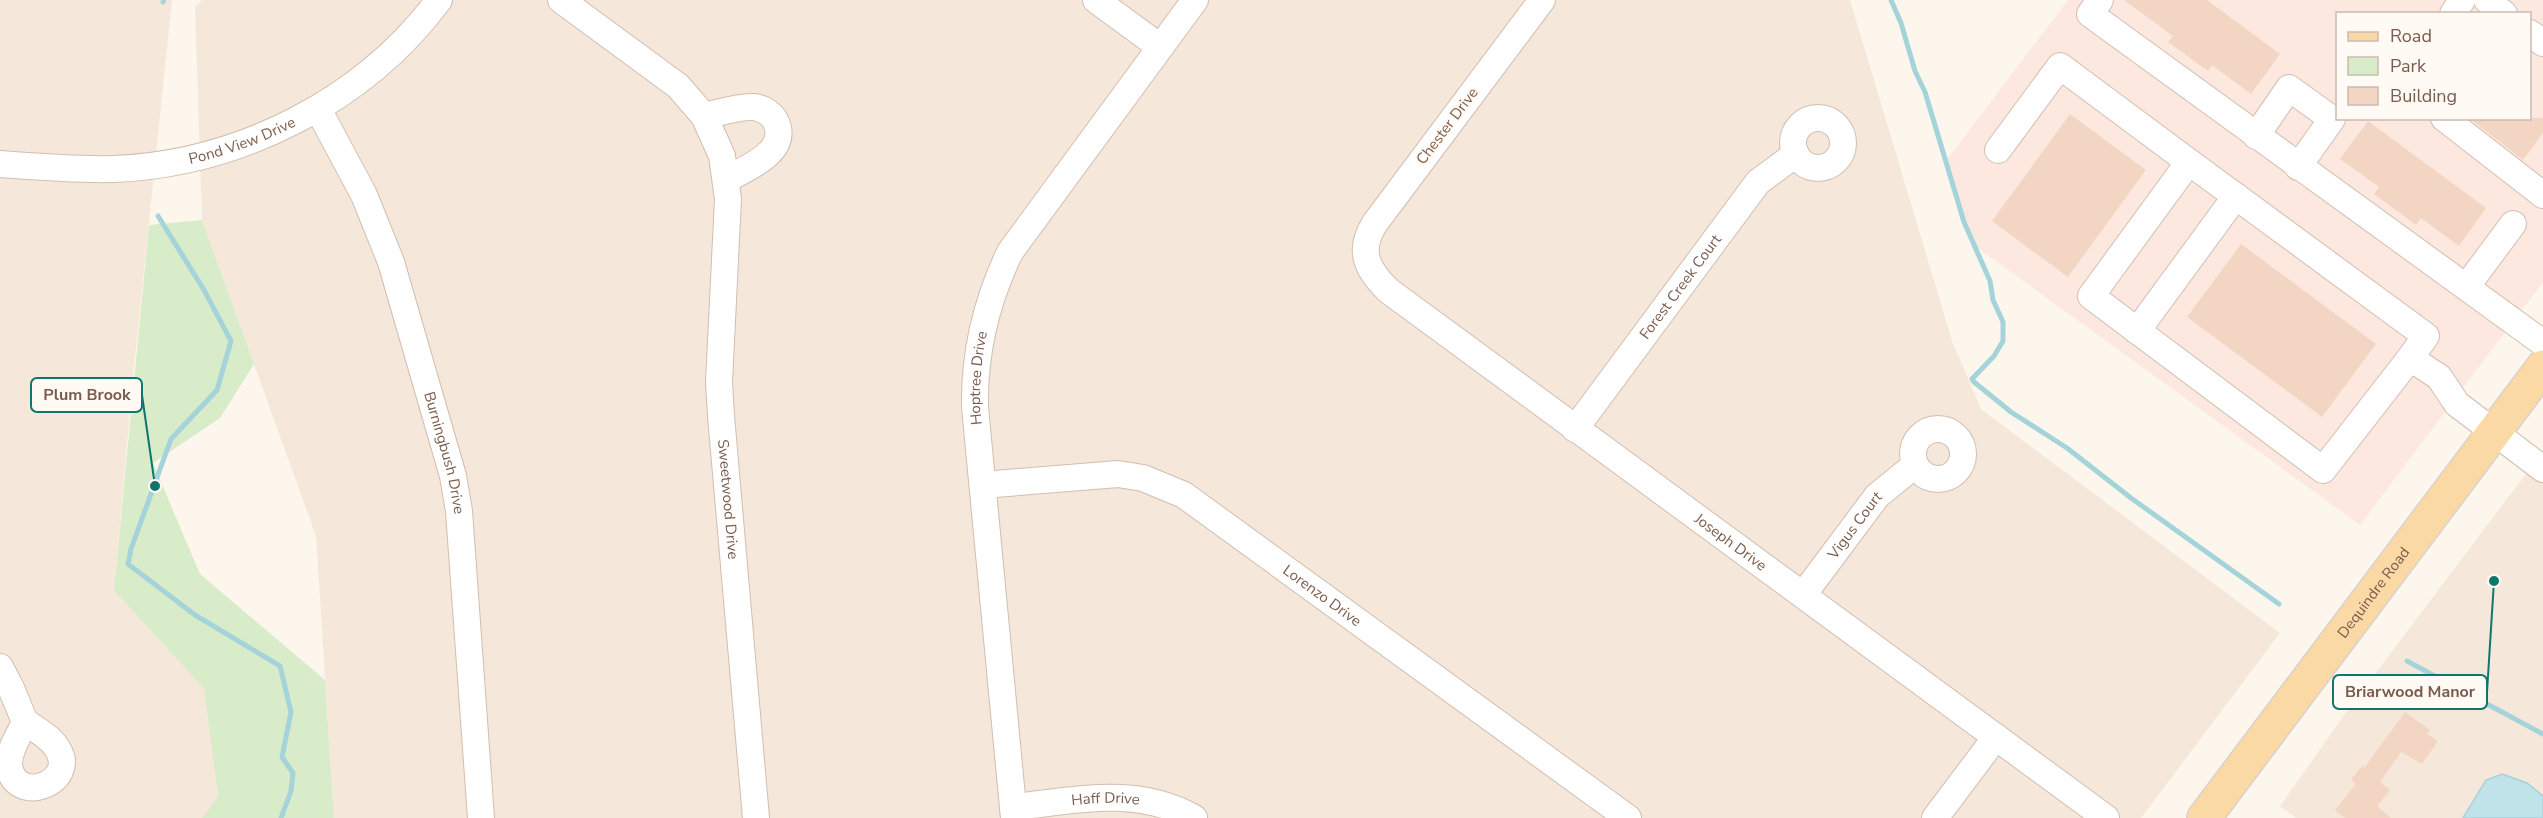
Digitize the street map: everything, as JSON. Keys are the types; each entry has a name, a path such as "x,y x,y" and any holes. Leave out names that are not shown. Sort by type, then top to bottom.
{"main road":[{"name":"Dequindre Road","path":"2204,818 2543,367"}],"street":[{"name":"Pond View Drive","path":"0,164 115,169 177,161 245,142 276,130 318,109 378,64 439,0"},
{"name":"Sweetwood Drive","path":"561,0 678,86 704,116 722,156 727,179 727,219 720,394 756,818"},
{"path":"1096,0 1160,47"},
{"name":"Hoptree Drive","path":"1013,813 975,380 984,321 999,274 1010,252 1195,0"},
{"name":"Chester Drive","path":"1366,258 1365,245 1375,223 1542,0"},
{"path":"2100,0 2090,14 2543,343"},
{"path":"2487,0 2502,12"},
{"path":"1998,150 2060,66 2426,336 2323,470 2091,296 2189,162"},
{"path":"2256,136 2289,88 2332,118 2298,167"},
{"path":"704,116 753,107 765,110 774,118 778,129 777,141 772,151 727,179"},
{"name":"Burningbush Drive","path":"318,109 364,195 381,236 406,311 453,476 459,511 481,818"},
{"path":"2447,120 2542,191"},
{"name":"Forest Creek Court","path":"1575,429 1758,182 1796,154"},
{"path":"2137,331 2236,196"},
{"path":"2467,286 2514,224"},
{"name":"Joseph Drive","path":"1366,258 1371,270 1389,291 2106,818"},
{"path":"2410,358 2439,377 2457,404 2543,469"},
{"name":"Vigus Court","path":"1803,595 1877,496 1916,465"},
{"name":"Lorenzo Drive","path":"983,485 1118,474 1143,478 1184,495 1628,818"},
{"path":"0,667 25,722"},
{"path":"1935,818 1996,737"},
{"name":"Haff Drive","path":"1013,813 1117,797 1160,802 1194,818"}],"shaded area":[{"path":"0,0 172,0 134,367 114,589 204,689 218,797 210,818 0,818"},
{"path":"202,0 1850,0 1953,344 1981,409 2280,633 2141,818 334,818 316,536 202,220 195,7"},
{"path":"2068,0 2543,0 2543,282 2360,525 1975,246 1946,161"},
{"path":"2543,451 2543,818 2296,818 2280,806 2347,711"}],"green space":[{"path":"202,220 254,364 220,418 153,463 200,574 325,680 334,818 202,818 218,797 204,689 114,590 149,225"}],"water":[{"path":"2502,774 2527,783 2543,796 2543,818 2463,818 2486,780"}],"building":[{"path":"2124,0 2207,0 2280,54 2251,94 2212,65 2208,71 2168,42 2173,36"},
{"path":"2070,114 2146,170 2068,277 1992,221"},
{"path":"2543,118 2543,133 2523,160 2472,120"},
{"path":"2368,121 2486,208 2459,246 2421,218 2416,225 2374,194 2379,187 2340,159"},
{"path":"2241,244 2376,344 2322,417 2187,317"},
{"path":"2405,712 2430,730 2427,734 2438,741 2422,764 2401,752 2380,782 2390,790 2377,806 2391,818 2345,818 2335,810 2356,784 2351,779 2362,766 2364,768"}],"waterway":[{"path":"1891,0 1901,23 1915,71 1925,92 1964,222 1990,281 1993,300 2003,322 2003,341 1994,356 1972,379 2011,412 2067,448 2131,498 2279,604"},
{"path":"158,216 204,290 231,341 217,390 171,439 131,549 128,564 195,615 280,666 291,712 282,757 293,773 291,791 281,818"},
{"path":"2407,661 2543,734"}],"place":[{"name":"Plum Brook","path":"155,486"},
{"name":"Briarwood Manor","path":"2494,581"}]}
